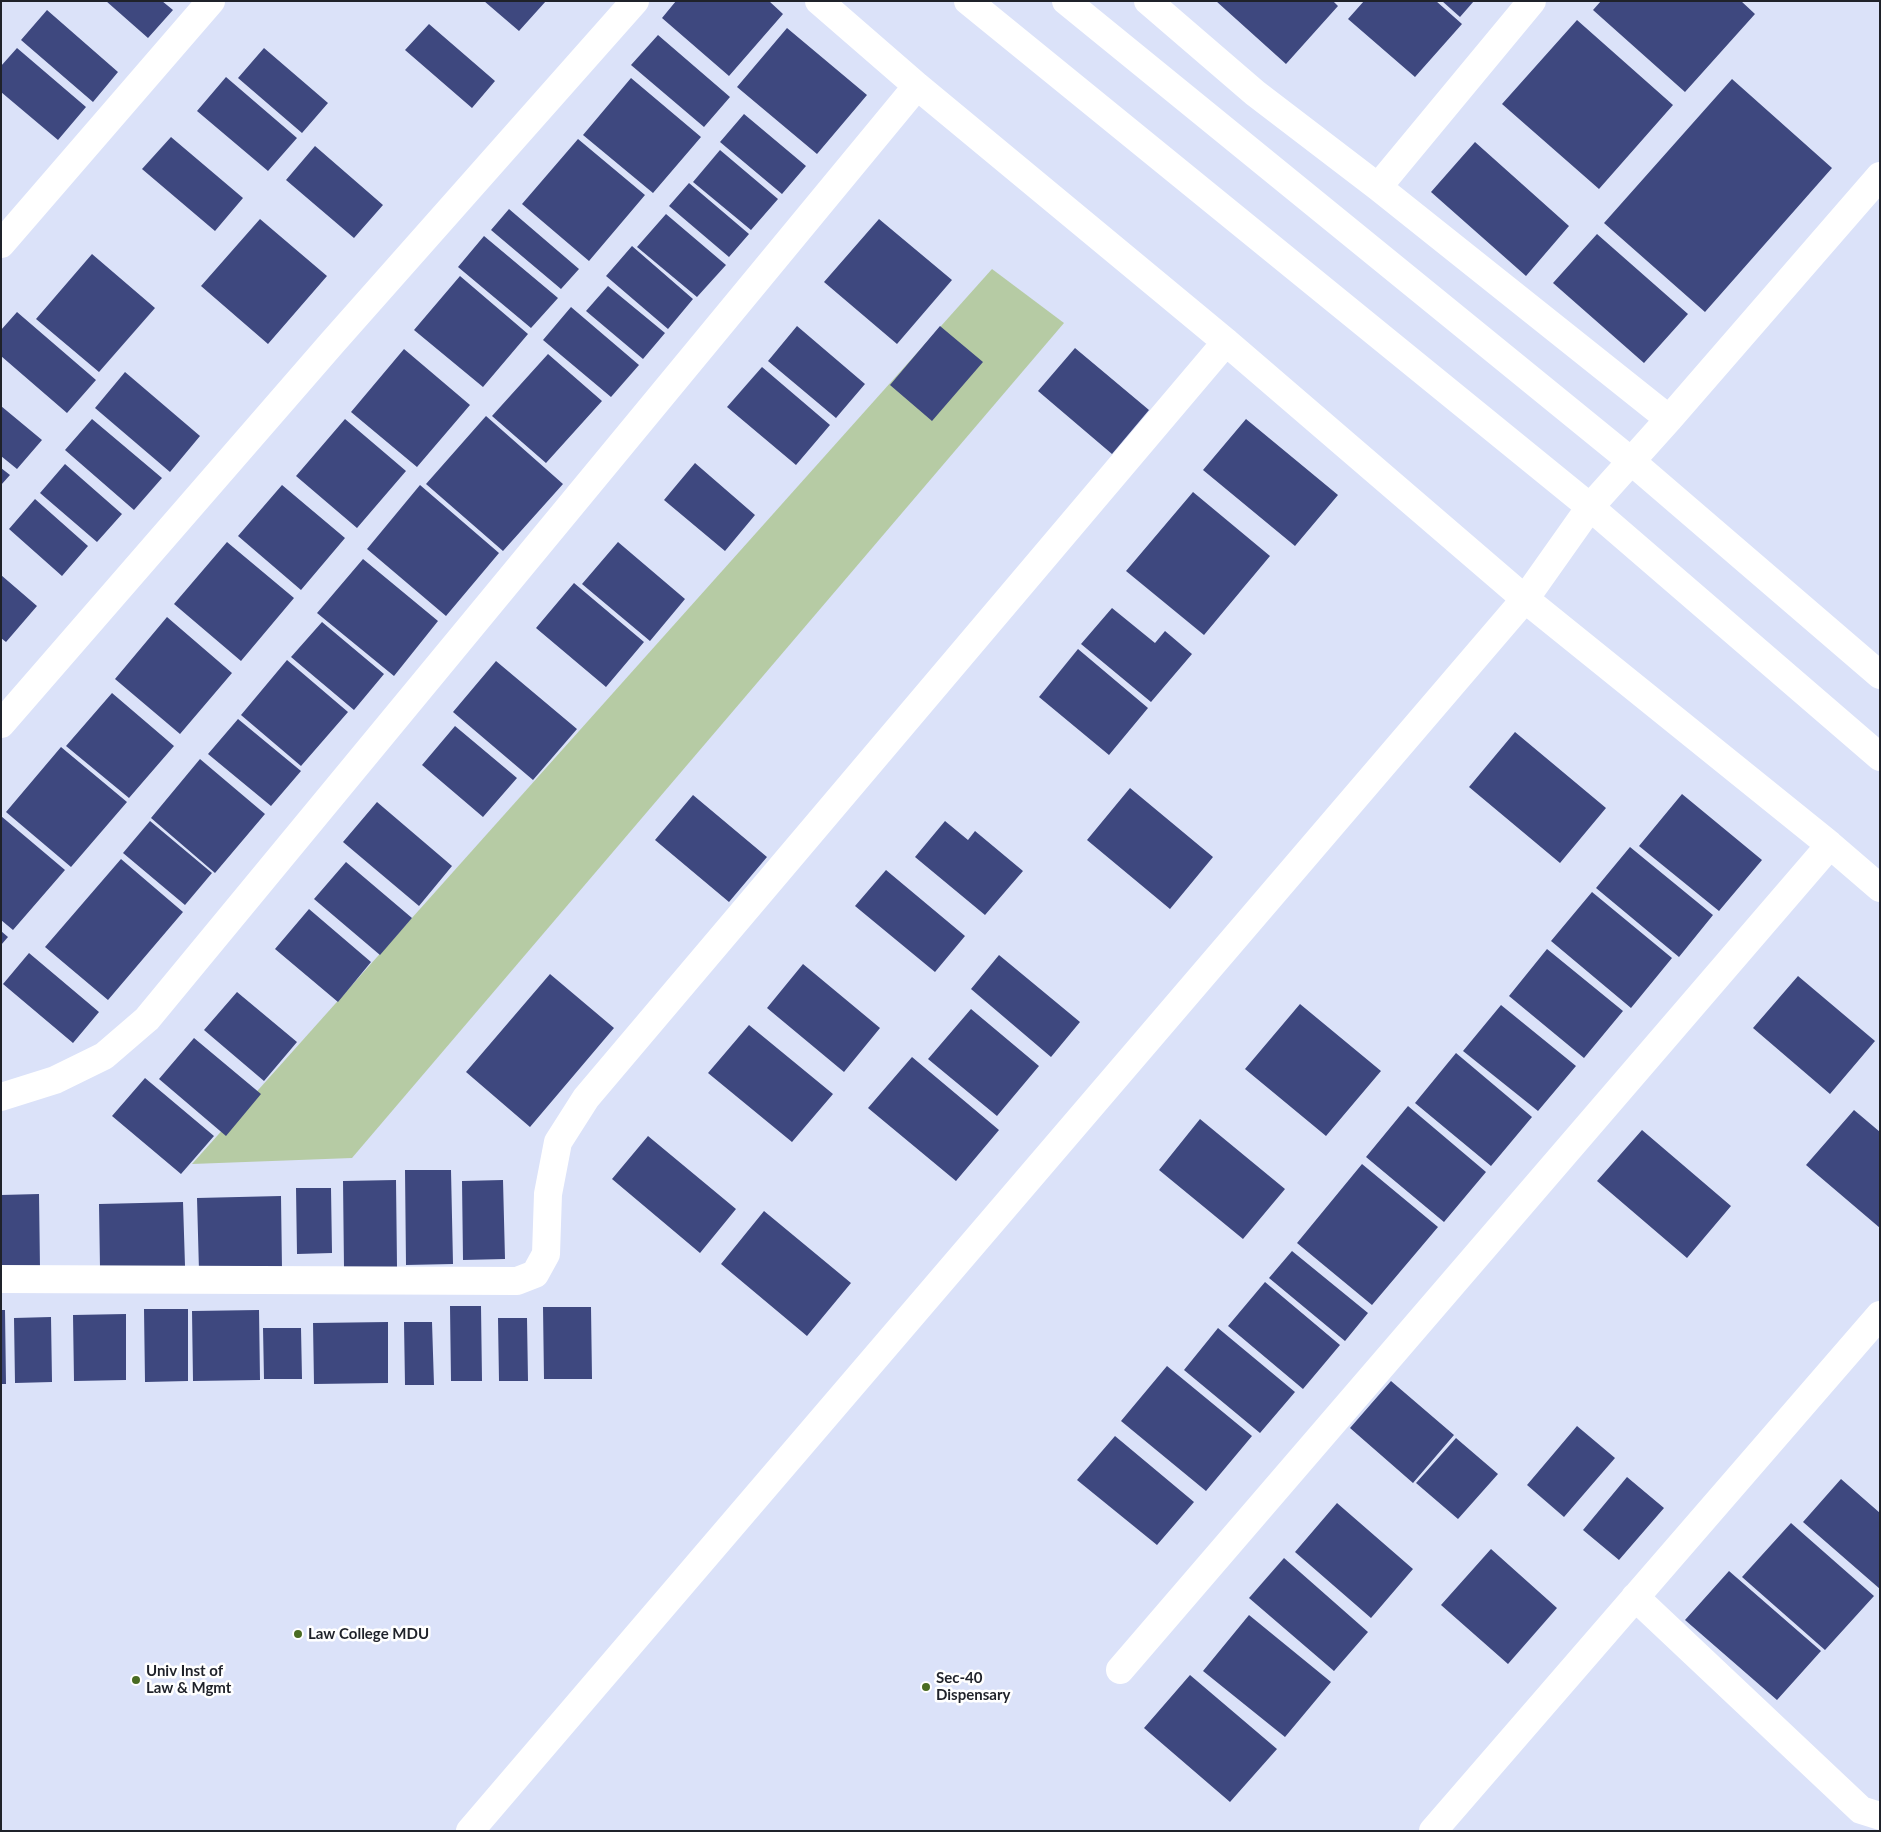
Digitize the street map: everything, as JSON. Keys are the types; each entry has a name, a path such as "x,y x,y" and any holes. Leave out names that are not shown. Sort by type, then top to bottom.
{"street":[{"path":"1,244 211,1"},
{"path":"1,724 332,343 635,1"},
{"path":"819,1 918,86 1226,342 1525,599 1830,845 1880,888"},
{"path":"968,1 1590,507 1880,757"},
{"path":"1066,1 1631,461 1880,675"},
{"path":"1148,1 1255,94 1378,187 1669,419"},
{"path":"1378,187 1532,1"},
{"path":"1,1097 55,1080 104,1056 147,1019 918,86"},
{"path":"470,1831 1525,599 1590,507 1880,176"},
{"path":"1,1279 517,1281 535,1274 546,1254 548,1194 558,1142 586,1098 1226,342"},
{"path":"1120,1670 1830,845"},
{"path":"1433,1831 1880,1315"},
{"path":"1635,1597 1861,1810 1880,1816"}],"green space":[{"path":"992,269 1064,323 352,1158 192,1164"}],"building":[{"path":"106,1 162,1 173,10 148,38"},
{"path":"484,1 546,1 519,31"},
{"path":"676,1 769,1 783,14 729,76 662,18"},
{"path":"1216,1 1333,1 1338,6 1286,64"},
{"path":"1364,1 1436,1 1462,24 1415,77 1348,19"},
{"path":"1442,1 1474,1 1460,17"},
{"path":"1601,1 1741,1 1755,14 1685,92 1593,10"},
{"path":"47,10 118,72 93,102 21,40"},
{"path":"1577,20 1673,105 1599,189 1502,104"},
{"path":"429,24 495,81 472,108 405,50"},
{"path":"787,28 867,95 817,154 737,87"},
{"path":"658,35 730,97 704,127 631,65"},
{"path":"17,48 86,107 58,140 1,92 1,66"},
{"path":"264,48 328,103 302,133 238,78"},
{"path":"226,77 297,138 268,171 197,111"},
{"path":"631,78 701,137 653,193 583,135"},
{"path":"1732,79 1832,168 1705,312 1604,223"},
{"path":"744,114 806,166 782,194 720,142"},
{"path":"171,137 243,198 215,231 142,169"},
{"path":"578,139 645,195 589,261 522,204"},
{"path":"1475,142 1569,226 1526,276 1431,192"},
{"path":"315,146 383,205 354,238 286,180"},
{"path":"720,150 778,199 751,230 693,182"},
{"path":"689,183 749,234 729,257 669,206"},
{"path":"509,209 579,269 561,289 491,230"},
{"path":"666,214 726,265 697,297 637,247"},
{"path":"260,219 327,276 268,344 201,286"},
{"path":"879,219 952,280 897,344 824,282"},
{"path":"1597,234 1688,314 1644,363 1553,283"},
{"path":"484,236 558,298 531,328 458,267"},
{"path":"632,246 693,299 668,329 606,276"},
{"path":"92,254 155,308 99,372 36,319"},
{"path":"460,276 528,334 483,387 414,330"},
{"path":"608,286 665,333 643,359 586,311"},
{"path":"571,307 639,365 611,397 543,340"},
{"path":"17,312 96,380 67,413 1,356 1,330"},
{"path":"797,326 865,384 836,418 768,361"},
{"path":"940,326 983,362 932,421 890,385"},
{"path":"1075,348 1149,410 1112,454 1038,391"},
{"path":"404,349 470,405 417,467 351,412"},
{"path":"548,354 602,401 546,463 492,416"},
{"path":"762,367 830,425 796,465 727,407"},
{"path":"125,372 200,436 170,472 95,408"},
{"path":"1,406 42,440 17,469 1,456"},
{"path":"486,416 563,484 503,551 426,484"},
{"path":"92,419 162,478 134,510 65,450"},
{"path":"345,419 406,471 357,528 296,476"},
{"path":"1246,419 1338,495 1295,546 1203,470"},
{"path":"695,463 755,515 725,551 664,500"},
{"path":"65,464 122,514 97,542 40,493"},
{"path":"1,468 10,475 1,485"},
{"path":"282,485 345,538 301,590 238,536"},
{"path":"420,485 499,553 446,616 367,549"},
{"path":"1193,492 1270,556 1204,635 1126,571"},
{"path":"35,499 88,546 62,576 9,529"},
{"path":"227,542 294,598 241,661 174,604"},
{"path":"618,542 685,599 650,641 582,584"},
{"path":"363,559 438,621 394,676 317,613"},
{"path":"1,575 37,606 6,642 1,638"},
{"path":"574,583 644,642 606,687 536,628"},
{"path":"1112,608 1155,643 1165,631 1192,654 1151,702 1081,644"},
{"path":"167,617 232,673 180,734 115,679"},
{"path":"322,622 384,674 354,710 291,657"},
{"path":"1078,649 1148,708 1109,755 1039,697"},
{"path":"287,660 348,712 301,766 241,715"},
{"path":"496,661 577,729 533,780 453,712"},
{"path":"112,693 174,746 129,798 66,746"},
{"path":"238,719 301,771 271,806 208,754"},
{"path":"455,726 517,778 483,817 422,765"},
{"path":"1515,732 1606,808 1560,863 1469,787"},
{"path":"61,747 127,802 71,867 6,812"},
{"path":"200,759 265,814 215,873 151,818"},
{"path":"1130,788 1213,857 1170,909 1087,840"},
{"path":"1682,794 1762,860 1719,911 1639,846"},
{"path":"693,795 767,857 729,902 655,840"},
{"path":"377,802 452,866 419,906 343,842"},
{"path":"1,816 65,870 13,930 1,920"},
{"path":"150,821 212,873 185,905 123,853"},
{"path":"945,821 968,840 975,831 1023,871 985,915 915,857"},
{"path":"1630,847 1713,915 1679,957 1596,888"},
{"path":"121,859 183,912 108,1000 45,947"},
{"path":"346,862 412,918 380,955 314,899"},
{"path":"886,870 965,936 935,972 855,906"},
{"path":"1592,892 1672,958 1631,1008 1551,941"},
{"path":"309,909 371,962 338,1002 275,949"},
{"path":"1,931 8,937 1,945"},
{"path":"1547,949 1623,1011 1584,1058 1509,996"},
{"path":"29,953 99,1012 73,1043 3,984"},
{"path":"999,955 1080,1022 1051,1057 971,989"},
{"path":"803,964 880,1028 844,1072 767,1008"},
{"path":"550,974 614,1028 530,1127 466,1072"},
{"path":"1798,976 1875,1041 1830,1094 1753,1028"},
{"path":"237,992 297,1042 264,1081 204,1030"},
{"path":"1300,1004 1381,1071 1326,1136 1245,1069"},
{"path":"1501,1005 1576,1066 1538,1111 1463,1051"},
{"path":"971,1009 1039,1066 997,1116 928,1059"},
{"path":"749,1025 833,1094 792,1142 708,1073"},
{"path":"194,1038 261,1094 226,1136 159,1079"},
{"path":"1456,1053 1532,1117 1491,1166 1415,1103"},
{"path":"912,1057 999,1130 956,1181 868,1108"},
{"path":"145,1078 214,1136 181,1174 112,1116"},
{"path":"1408,1106 1486,1172 1444,1222 1366,1157"},
{"path":"1854,1110 1880,1132 1880,1228 1806,1165"},
{"path":"1200,1119 1285,1189 1243,1239 1159,1170"},
{"path":"1642,1130 1731,1206 1687,1258 1597,1181"},
{"path":"648,1136 736,1209 700,1253 612,1179"},
{"path":"1362,1164 1438,1227 1372,1305 1297,1243"},
{"path":"405,1170 451,1170 453,1264 406,1265"},
{"path":"396,1180 397,1267 344,1268 343,1181"},
{"path":"503,1180 505,1259 463,1260 462,1181"},
{"path":"296,1188 331,1188 332,1253 297,1254"},
{"path":"39,1194 40,1269 1,1270 1,1195"},
{"path":"281,1196 282,1270 199,1271 197,1198"},
{"path":"183,1202 185,1266 100,1268 99,1204"},
{"path":"764,1211 851,1283 807,1336 721,1264"},
{"path":"1292,1251 1368,1313 1345,1341 1269,1278"},
{"path":"1265,1282 1340,1345 1303,1389 1228,1326"},
{"path":"450,1306 481,1306 482,1381 451,1381"},
{"path":"543,1307 591,1307 592,1379 544,1379"},
{"path":"144,1309 188,1309 188,1381 145,1382"},
{"path":"1,1310 5,1310 6,1384 1,1384"},
{"path":"259,1310 260,1380 193,1381 192,1311"},
{"path":"126,1314 126,1380 74,1381 73,1315"},
{"path":"51,1317 52,1382 15,1383 14,1318"},
{"path":"498,1318 527,1318 528,1381 499,1381"},
{"path":"388,1322 388,1383 314,1384 313,1323"},
{"path":"404,1322 432,1322 434,1385 405,1385"},
{"path":"263,1328 301,1328 302,1379 264,1379"},
{"path":"1218,1328 1295,1392 1260,1433 1184,1370"},
{"path":"1167,1366 1252,1436 1206,1491 1121,1421"},
{"path":"1391,1381 1454,1435 1413,1483 1350,1428"},
{"path":"1577,1426 1615,1458 1564,1517 1527,1485"},
{"path":"1115,1436 1194,1502 1157,1545 1077,1480"},
{"path":"1456,1438 1498,1474 1458,1519 1416,1483"},
{"path":"1627,1477 1664,1508 1619,1560 1583,1530"},
{"path":"1841,1479 1880,1513 1880,1589 1803,1522"},
{"path":"1337,1503 1413,1569 1371,1618 1295,1552"},
{"path":"1791,1523 1874,1596 1825,1650 1742,1577"},
{"path":"1491,1549 1557,1608 1508,1664 1441,1605"},
{"path":"1284,1558 1368,1632 1334,1671 1249,1598"},
{"path":"1729,1571 1821,1651 1777,1700 1685,1620"},
{"path":"1249,1615 1331,1682 1285,1737 1203,1671"},
{"path":"1190,1675 1277,1749 1230,1802 1144,1728"}],"place":[{"name":"Law College MDU","path":"298,1634"},
{"name":"Univ Inst of Law & Mgmt","path":"136,1680"},
{"name":"Sec-40 Dispensary","path":"926,1687"}]}
